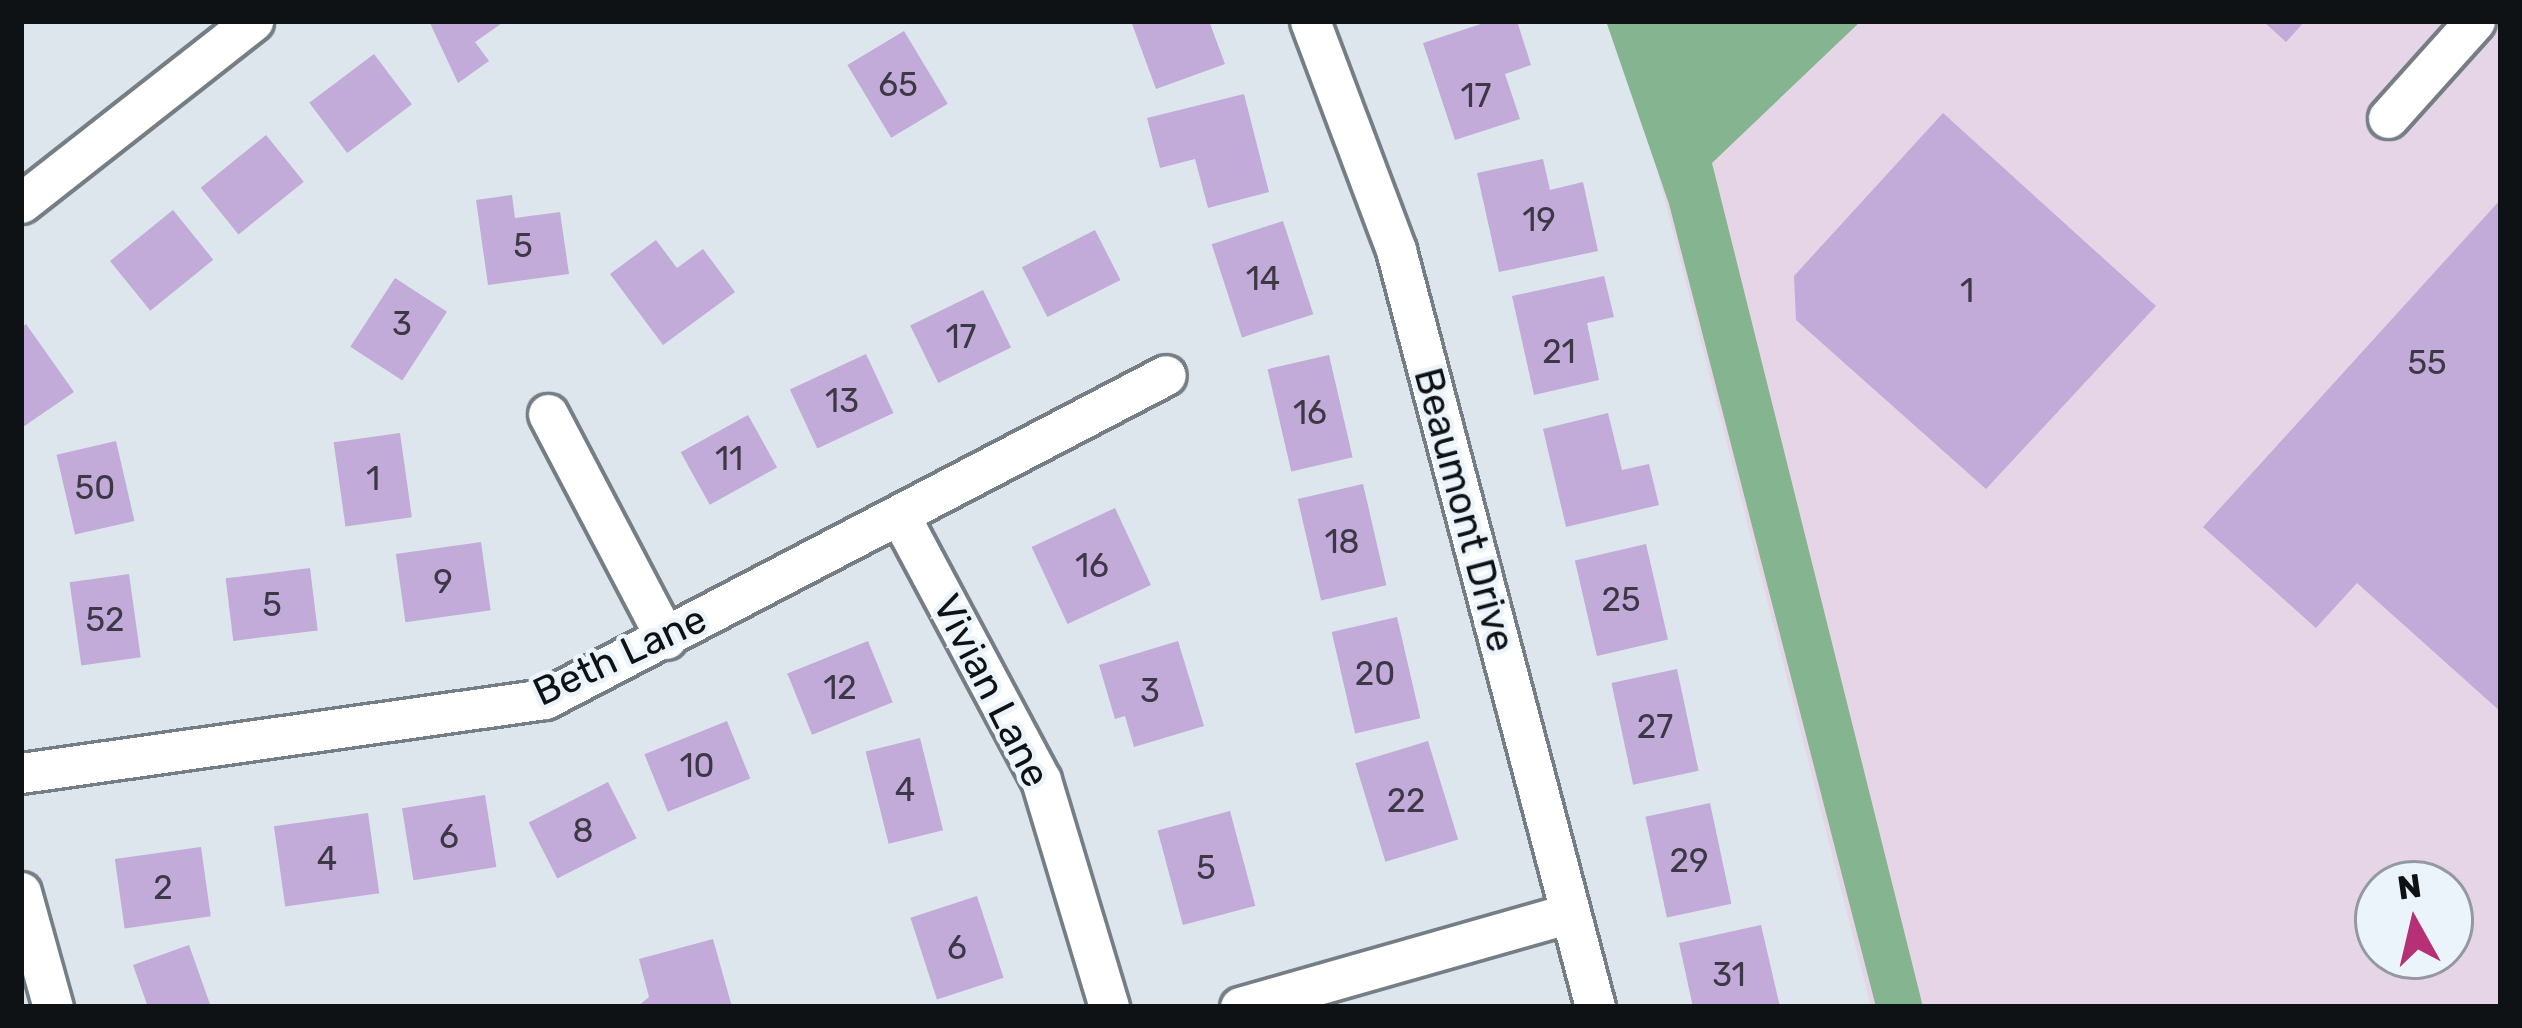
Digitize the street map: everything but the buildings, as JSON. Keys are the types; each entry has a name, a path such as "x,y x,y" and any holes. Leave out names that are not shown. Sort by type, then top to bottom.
{"street":[{"path":"21,203 253,21"},
{"name":"Beaumont Drive","path":"1310,21 1396,250 1595,1007"},
{"path":"2388,118 2474,21"},
{"name":"Beth Lane","path":"21,773 545,699 901,518 1166,375"},
{"path":"548,414 666,639"},
{"name":"Vivian Lane","path":"901,518 1041,780 1108,1007"},
{"path":"21,892 53,1007"},
{"path":"1240,1007 1570,913"}],"shaded area":[{"path":"1619,21 2501,21 2501,1007 1871,1007"}],"green space":[{"path":"1606,21 1861,21 1712,163 1923,1007 1876,1007 1669,204"}]}
